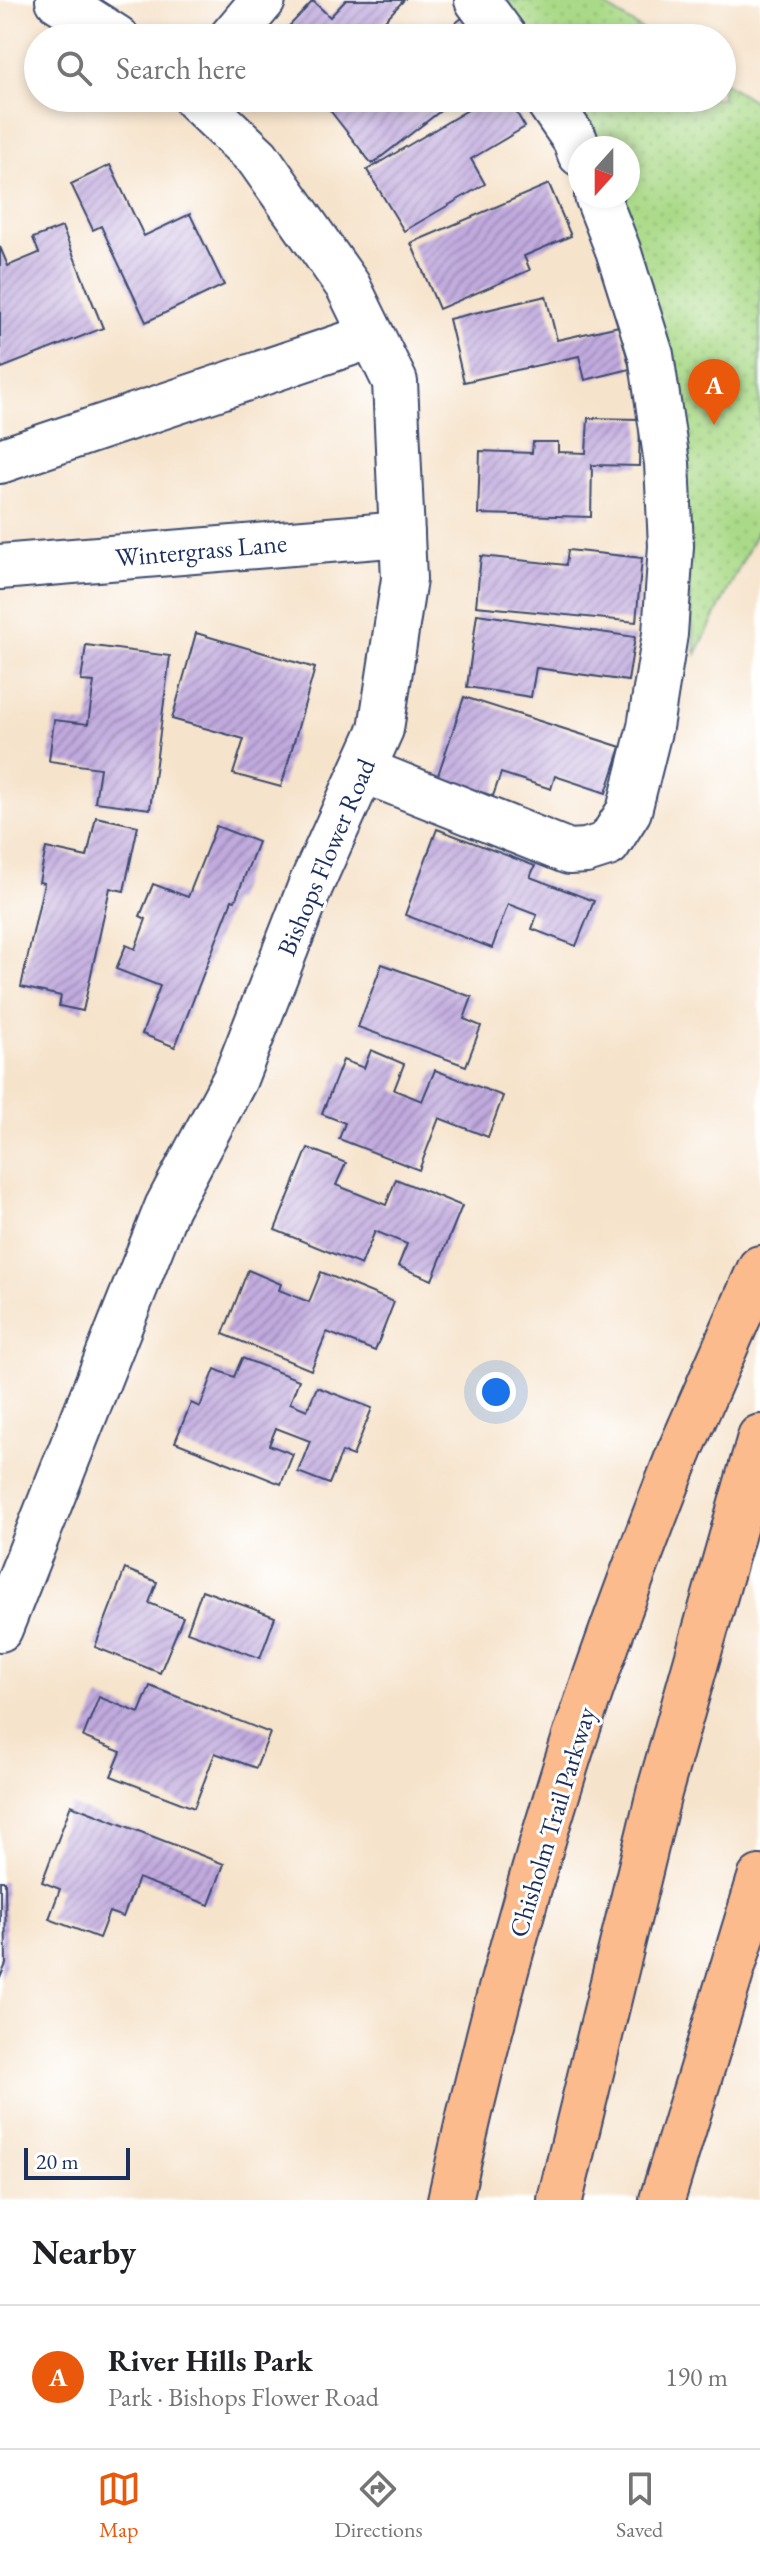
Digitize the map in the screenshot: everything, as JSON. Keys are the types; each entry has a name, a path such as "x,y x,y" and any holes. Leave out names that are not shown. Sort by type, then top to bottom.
{"main road":[{"name":"Chisholm Trail Parkway","path":"450,2200 471,2106 576,1734 680,1451 760,1268"},
{"path":"560,2200 659,1793 760,1437"},
{"path":"662,2200 760,1878"}],"street":[{"path":"58,0 95,24"},
{"path":"243,24 263,0"},
{"path":"477,0 495,24"},
{"name":"Bishops Flower Road","path":"0,1629 167,1207 235,1079 310,887 381,729 404,579 395,382 348,286 258,158 210,112"},
{"path":"556,112 572,136"},
{"path":"363,770 569,852 586,851 608,844 629,811 650,727 665,634 671,546 667,463 651,355 602,208"},
{"path":"0,461 372,336"},
{"name":"Wintergrass Lane","path":"0,567 402,534"}],"green space":[{"path":"488,0 596,0 633,24 507,24"},
{"path":"736,90 760,105 760,526 696,654 655,323 607,208 640,208 640,136 577,136 567,112 736,112"}],"building":[{"path":"346,0 404,0 381,24 291,24 313,1 330,17"},
{"path":"331,112 439,112 372,164"},
{"path":"464,112 516,112 525,127 471,159 485,184 404,231 367,170"},
{"path":"110,165 144,236 190,214 224,285 146,322 101,226 93,230 71,184"},
{"path":"549,184 571,236 524,256 530,270 439,309 411,243"},
{"path":"62,227 103,328 2,368 0,247 8,266 39,253 33,238"},
{"path":"546,296 557,340 619,326 630,369 585,380 579,356 464,382 449,319"},
{"path":"588,418 640,419 639,466 592,465 591,517 478,514 480,451 532,453 533,442 558,442 558,452 586,453"},
{"path":"568,550 642,558 636,622 476,606 481,556 566,565"},
{"path":"477,614 635,637 628,681 536,668 531,697 467,687"},
{"path":"196,633 315,668 281,787 233,774 244,739 172,719"},
{"path":"86,645 170,656 150,809 95,802 100,768 49,761 54,720 88,724 94,682 81,681"},
{"path":"464,697 621,747 606,793 555,776 551,789 501,773 493,796 437,778"},
{"path":"96,817 138,826 124,891 110,888 83,1011 59,1006 61,996 21,987 44,883 39,882 46,848 87,857"},
{"path":"216,826 258,842 175,1047 142,1034 160,986 116,969 126,945 135,949 146,919 140,916 153,884 188,897"},
{"path":"437,829 535,866 530,877 594,901 576,946 532,929 537,915 508,904 492,948 405,915"},
{"path":"382,964 472,997 464,1019 481,1026 466,1066 358,1027"},
{"path":"371,1050 404,1064 394,1090 422,1101 435,1070 503,1096 488,1137 439,1118 419,1170 339,1139 345,1123 322,1114 343,1060 364,1068"},
{"path":"308,1148 346,1163 336,1185 386,1205 396,1179 462,1206 432,1280 398,1266 407,1244 375,1231 361,1265 275,1230"},
{"path":"248,1270 281,1284 279,1290 309,1302 321,1272 394,1302 375,1351 327,1332 311,1370 223,1334"},
{"path":"242,1358 299,1380 290,1403 307,1410 317,1387 372,1408 353,1456 342,1452 329,1484 298,1472 310,1441 276,1428 269,1445 293,1454 281,1484 175,1442 191,1403 200,1407 215,1369 234,1377"},
{"path":"125,1569 157,1582 149,1603 183,1617 160,1673 95,1647"},
{"path":"202,1590 275,1617 260,1658 187,1632"},
{"path":"150,1686 270,1733 256,1768 215,1753 194,1808 111,1776 121,1752 83,1737 99,1697 139,1713"},
{"path":"71,1805 224,1864 209,1905 138,1878 123,1917 109,1912 99,1938 49,1919 60,1889 42,1882"},
{"path":"0,1881 5,1881 6,1964 0,1978"}],"place":[{"name":"River Hills Park","path":"714,425"}]}
